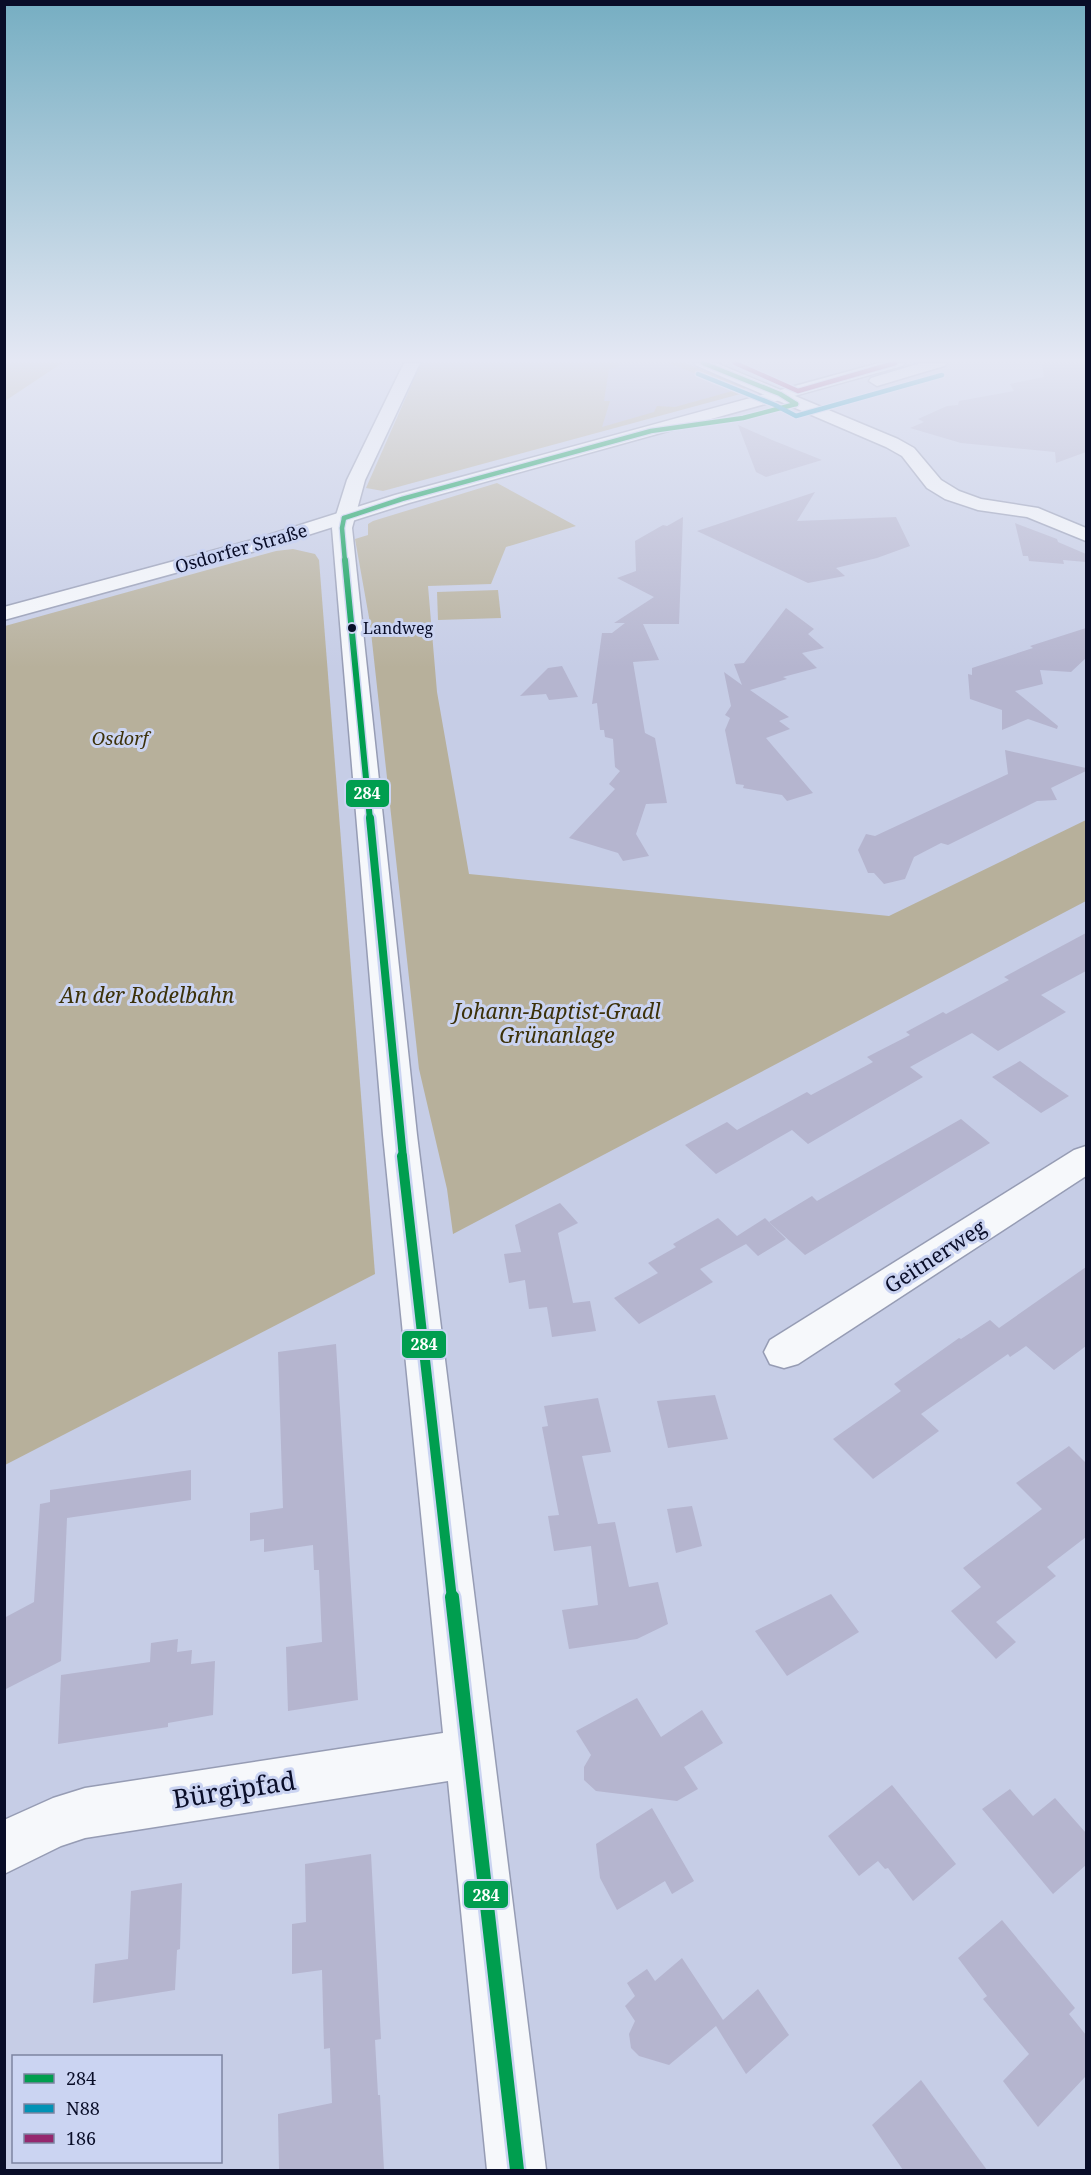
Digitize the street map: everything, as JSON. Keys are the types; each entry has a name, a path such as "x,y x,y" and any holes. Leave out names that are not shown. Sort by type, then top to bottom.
{"street":[{"path":"363,464 356,480 342,528 398,1112 517,2170"},
{"name":"Osdorfer Straße","path":"4,614 528,464"},
{"path":"918,464 934,484 952,495 978,504 1031,512 1086,535"},
{"name":"Geitnerweg","path":"784,1352 1086,1159"},
{"name":"Bürgipfad","path":"4,1849 30,1833 85,1813 470,1753"}],"green space":[{"path":"376,464 481,464 383,491 366,488"},
{"name":"Johann-Baptist-Gradl Grünanlage","path":"497,483 576,526 506,547 491,584 428,586 437,692 469,874 889,916 1086,820 1086,901 453,1234 447,1189 419,1069 370,623 355,539 368,535 368,524 373,521"},
{"path":"293,549 315,554 319,560 375,1274 5,1465 5,626 276,551"},
{"path":"498,590 501,618 438,620 437,592"}],"building":[{"path":"753,464 807,464 766,477 756,472"},
{"path":"815,492 797,521 896,517 910,546 877,558 836,568 845,576 808,583 697,531"},
{"path":"683,517 679,624 643,624 659,660 633,662 645,733 655,738 667,803 646,804 636,834 649,856 623,861 618,853 569,838 615,789 609,784 620,771 615,767 613,739 605,737 604,730 600,730 597,703 592,704 602,633 612,633 625,623 614,623 654,597 617,578 636,571 635,541"},
{"path":"1015,523 1057,539 1058,542 1086,554 1086,562 1063,560 1064,564 1029,561 1028,556 1023,556"},
{"path":"786,608 814,629 808,634 824,648 802,653 817,668 783,677 787,679 750,690 789,717 779,721 790,729 766,738 813,793 787,801 782,795 743,788 744,785 736,784 725,730 730,718 725,715 731,706 724,672 742,685 734,664 744,663"},
{"path":"1086,628 1086,658 1071,672 1040,670 1043,684 1015,691 1058,726 1057,729 1028,719 1002,730 1002,710 970,699 968,674 972,675 972,668"},
{"path":"562,666 578,697 549,700 546,694 520,696 548,668"},
{"path":"1005,750 1086,768 1086,771 1051,788 1057,800 1037,801 948,845 941,843 914,857 905,879 884,884 874,873 868,873 858,850 866,834 875,836 1008,774"},
{"path":"1086,933 1086,971 1041,995 1066,1012 998,1051 972,1033 910,1067 923,1077 808,1144 792,1130 716,1174 685,1145 727,1122 737,1130 807,1092 811,1095 873,1062 867,1057 910,1035 906,1032 943,1012 946,1014 1009,980 1004,977"},
{"path":"1020,1061 1069,1096 1041,1113 992,1077"},
{"path":"961,1119 990,1143 805,1255 769,1222 812,1196 817,1201"},
{"path":"560,1203 578,1223 558,1233 573,1303 590,1301 596,1331 552,1337 547,1307 529,1309 525,1280 509,1283 504,1254 521,1252 515,1225"},
{"path":"718,1218 737,1236 765,1218 786,1239 758,1256 746,1244 700,1269 713,1282 639,1324 614,1298 658,1273 648,1263 676,1247 673,1244"},
{"path":"1086,1267 1086,1346 1054,1370 1026,1346 1010,1357 1008,1354 921,1414 939,1431 873,1479 833,1439 901,1391 894,1384 959,1338 961,1339 990,1320 999,1328"},
{"path":"336,1344 358,1700 288,1711 286,1647 322,1642 319,1570 314,1570 313,1545 264,1552 264,1539 250,1541 250,1513 283,1508 278,1352"},
{"path":"715,1395 728,1439 668,1448 657,1401"},
{"path":"598,1398 611,1452 582,1456 598,1524 615,1522 629,1587 658,1582 668,1624 637,1639 569,1649 562,1610 598,1605 591,1546 554,1551 548,1516 559,1515 542,1427 548,1426 544,1406"},
{"path":"1069,1446 1086,1463 1086,1537 1047,1567 1056,1576 996,1622 1016,1642 996,1659 951,1611 981,1587 963,1568 1042,1509 1016,1483"},
{"path":"191,1470 191,1500 67,1518 61,1661 4,1690 4,1618 34,1602 40,1504 50,1502 50,1490"},
{"path":"692,1506 702,1546 676,1553 667,1509"},
{"path":"831,1594 859,1632 787,1676 755,1631"},
{"path":"178,1639 177,1652 192,1650 191,1664 215,1661 213,1715 168,1723 168,1727 58,1744 61,1675 150,1662 151,1643"},
{"path":"637,1698 661,1737 702,1710 723,1743 684,1767 698,1789 677,1801 596,1791 584,1780 584,1767 591,1755 576,1731"},
{"path":"892,1785 956,1864 913,1901 888,1868 885,1869 878,1861 859,1876 828,1836"},
{"path":"1010,1789 1033,1816 1055,1798 1086,1833 1086,1865 1053,1894 982,1809"},
{"path":"652,1808 694,1881 672,1894 665,1881 617,1910 600,1878 596,1844"},
{"path":"371,1854 381,2039 375,2040 384,2170 279,2170 278,2114 332,2103 330,2048 324,2049 322,1970 292,1974 292,1924 306,1922 305,1864"},
{"path":"182,1883 180,1949 177,1950 175,1990 93,2003 95,1964 128,1959 131,1891"},
{"path":"1002,1920 1075,2008 1069,2014 1086,2035 1086,2076 1038,2127 1003,2081 1029,2054 983,1999 987,1996 958,1958"},
{"path":"682,1958 723,2020 758,1989 789,2035 746,2074 716,2026 669,2065 639,2056 631,2048 629,2034 635,2021 625,2006 635,1996 627,1983 647,1969 655,1981"},
{"path":"921,2080 987,2170 903,2170 872,2125"}],"transit line":[{"name":"284","path":"344,518 402,499 528,464"},
{"name":"284","path":"344,518 342,528 400,1135 517,2170"}],"place":[{"name":"Landweg","path":"352,628"}],"park label":[{"name":"Osdorf","path":"120,738"},
{"name":"An der Rodelbahn","path":"147,995"}]}
